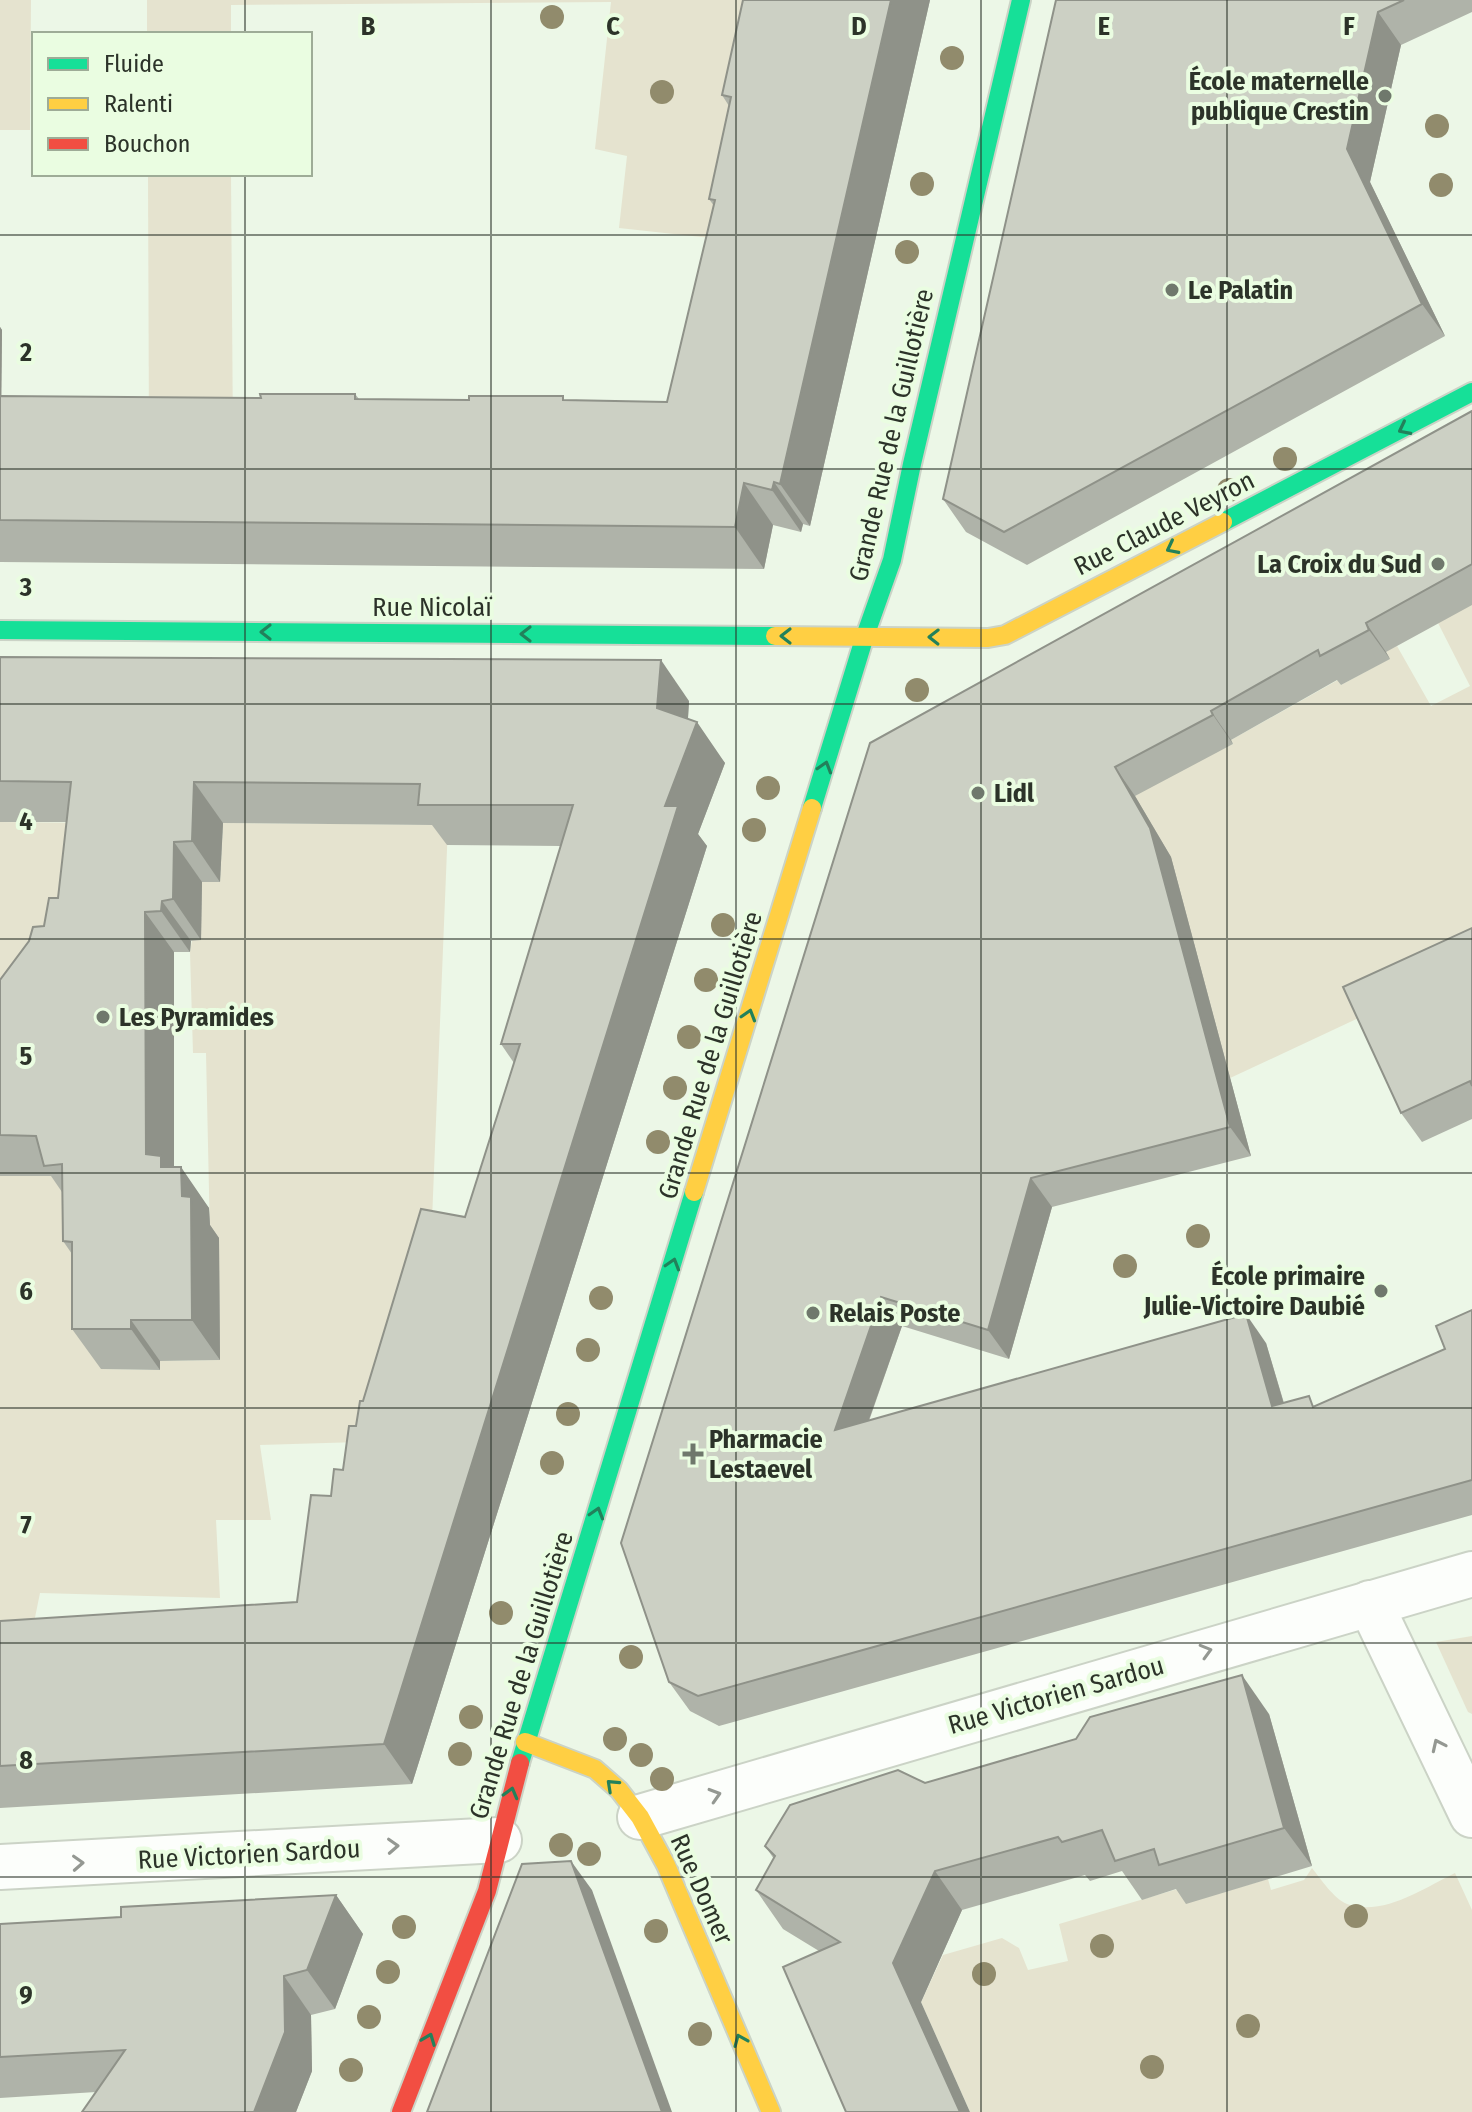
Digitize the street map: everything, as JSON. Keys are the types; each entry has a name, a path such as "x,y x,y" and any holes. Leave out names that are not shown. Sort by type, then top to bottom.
{"main road":[{"name":"Grande Rue de la Guillotière","path":"401,2112 487,1891 525,1742 864,639 892,560 1021,0"},
{"name":"Rue Claude Veyron","path":"864,639 927,636 988,638 1005,635 1472,392"},
{"name":"Rue Nicolaï","path":"0,630 864,639"},
{"name":"Rue Domer","path":"525,1742 595,1769 619,1790 640,1817 666,1865 771,2112"}],"street":[{"name":"Rue Victorien Sardou","path":"640,1817 1472,1574"},
{"path":"1370,1603 1472,1815"},
{"name":"Rue Victorien Sardou","path":"0,1867 499,1840"}],"shaded area":[{"path":"0,0 31,0 30,130 0,130"},
{"path":"147,0 782,0 738,241 619,228 627,156 595,149 611,2 231,5 231,32 147,32"},
{"path":"148,176 231,176 233,439 149,439"},
{"path":"1472,604 1472,965 1228,1079 1133,793 1233,744 1231,740 1338,680 1341,685 1389,659 1386,651 1397,646 1431,706 1470,686 1438,623"},
{"path":"0,822 101,823 0,1043"},
{"path":"223,823 448,825 431,1245 392,1441 260,1445 271,1520 216,1520 220,1598 40,1593 31,1637 0,1667 0,1176 65,1176 101,1369 159,1370 160,1361 220,1360 210,1237 206,1053 193,1053 190,952 202,882 220,881"},
{"path":"1472,1636 1472,1714 1468,1712 1436,1642"},
{"path":"1312,1868 1337,1897 1347,1904 1361,1907 1375,1907 1403,1899 1455,1873 1472,1910 1472,2112 970,2112 921,2002 943,1955 1002,1938 1019,1948 1028,1970 1068,1961 1059,1924 1181,1888 1186,1903 1268,1879 1271,1890 1304,1880"}],"building":[{"path":"743,0 891,0 780,484 774,482 772,490 744,483 735,527 0,520 0,396 261,398 260,394 355,394 355,399 469,400 469,396 563,396 563,400 667,402 715,200 709,199 731,97 722,95"},
{"path":"1056,0 1404,0 1378,12 1347,149 1422,304 1004,532 943,499"},
{"path":"1472,411 1472,564 1366,623 1369,630 1320,656 1318,650 1211,711 1213,715 1115,767 1150,828 1230,1127 1031,1178 988,1330 881,1297 835,1430 1246,1314 1272,1406 1309,1396 1313,1407 1445,1349 1436,1326 1472,1310 1472,1480 698,1696 669,1682 621,1543 870,743"},
{"path":"0,657 661,660 657,708 697,722 665,806 678,806 384,1744 0,1766 0,1621 297,1602 311,1495 331,1496 334,1469 343,1470 349,1426 356,1426 360,1401 363,1401 421,1209 465,1217 520,1044 501,1044 573,805 418,805 420,784 194,782 192,841 174,842 173,899 162,901 161,911 145,912 146,1154 161,1156 161,1167 181,1167 182,1196 191,1197 192,1320 131,1320 131,1329 72,1329 72,1242 63,1241 62,1164 44,1166 36,1136 0,1135 0,980 29,941 33,927 44,926 49,898 58,898 71,782 0,781"},
{"path":"1472,928 1472,1086 1470,1081 1401,1113 1343,987"},
{"path":"1242,1675 1284,1828 1159,1865 1154,1849 1115,1861 1102,1830 1062,1842 1058,1837 935,1871 893,1963 960,2112 846,2112 783,1967 840,1942 756,1890 775,1856 765,1846 790,1805 898,1770 925,1783 1076,1739 1090,1717"},
{"path":"571,1861 662,2112 427,2112 522,1864"},
{"path":"336,1895 307,1970 284,1976 285,2032 254,2112 82,2112 125,2050 0,2057 0,1924 121,1917 121,1907"}],"traffic: fast":[{"path":"812,808 892,560 1021,0"},
{"path":"1223,522 1472,392"},
{"path":"0,630 775,636"},
{"path":"520,1763 694,1192"}],"traffic: slow":[{"path":"775,636 988,638 1005,635 1223,522"},
{"path":"694,1192 812,808"},
{"path":"525,1742 595,1769 619,1790 640,1817 666,1865 771,2112"}],"traffic: jam":[{"path":"401,2112 487,1891 520,1763"}],"place":[{"name":"École maternelle publique Crestin","path":"1385,96"},
{"name":"Le Palatin","path":"1172,290"},
{"name":"La Croix du Sud","path":"1438,564"},
{"name":"Lidl","path":"978,793"},
{"name":"Les Pyramides","path":"103,1017"},
{"name":"École primaire Julie-Victoire Daubié","path":"1381,1291"},
{"name":"Relais Poste","path":"813,1313"},
{"name":"Pharmacie Lestaevel","path":"693,1454"}]}
